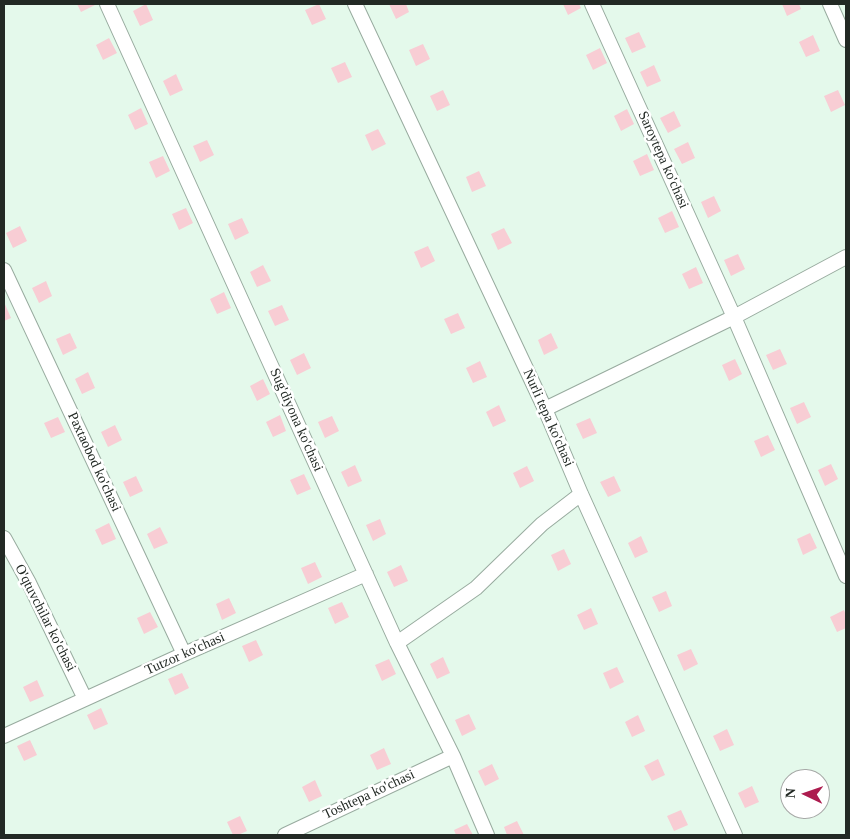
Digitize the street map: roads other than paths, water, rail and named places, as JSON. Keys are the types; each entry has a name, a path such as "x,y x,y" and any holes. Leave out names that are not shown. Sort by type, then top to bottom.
{"street":[{"name":"Sug'diyona ko'chasi","path":"107,4 366,574 453,756 486,835"},
{"name":"Nurli tepa ko'chasi","path":"356,4 545,409 581,494 735,835"},
{"name":"Saroytepa ko'chasi","path":"592,4 734,317 846,576"},
{"path":"830,4 846,40"},
{"path":"545,409 734,317 846,257"},
{"name":"Paxtaobod ko'chasi","path":"4,270 184,654"},
{"path":"398,642 476,588 542,524 581,494"},
{"name":"O'qtuvchilar ko'chasi","path":"4,538 29,583 86,699"},
{"name":"Tutzor ko'chasi","path":"4,736 366,574"},
{"name":"Toshtepa ko'chasi","path":"285,835 453,756"}]}
